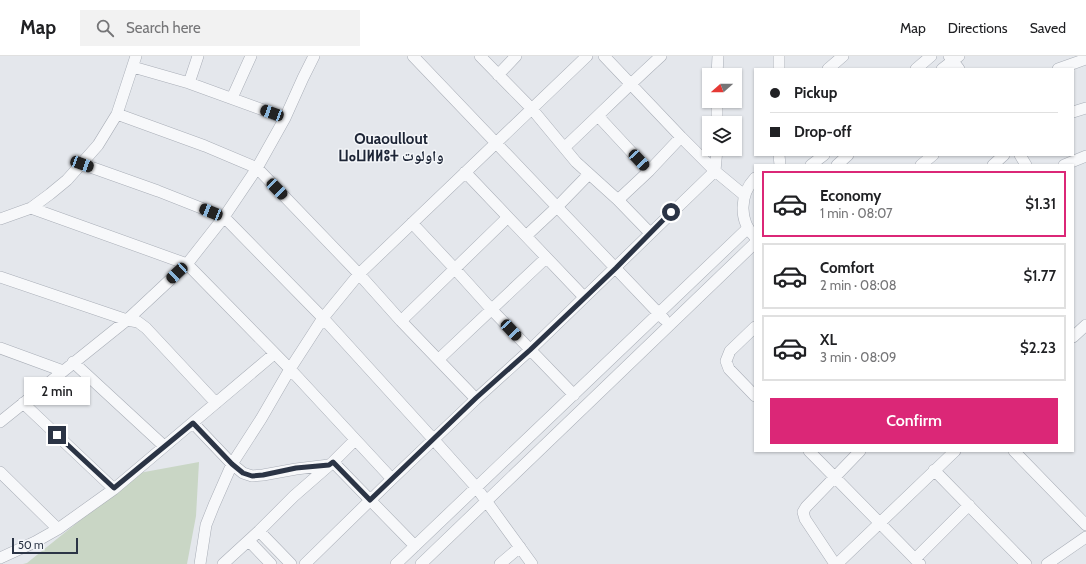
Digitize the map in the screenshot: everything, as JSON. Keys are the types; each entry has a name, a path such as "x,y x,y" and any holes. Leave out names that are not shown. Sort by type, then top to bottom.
{"street":[{"path":"189,83 198,56"},
{"path":"232,98 251,56"},
{"path":"1,420 127,320 187,264 224,217 257,168 286,118 314,56"},
{"path":"480,56 492,61 498,75 532,109 576,162 618,200 650,233"},
{"path":"498,75 516,56"},
{"path":"200,564 206,525 232,464 323,318 358,274 587,56"},
{"path":"604,56 631,83 681,138 715,171 744,195"},
{"path":"565,147 661,56"},
{"path":"718,56 718,68"},
{"path":"779,56 779,68"},
{"path":"829,68 842,56"},
{"path":"917,68 931,56"},
{"path":"419,58 496,143 670,325"},
{"path":"1061,68 1086,59"},
{"path":"943,68 955,60"},
{"path":"0,219 31,208 67,180 82,164 98,145 117,114 134,61 189,83 286,118"},
{"path":"1074,112 1086,108"},
{"path":"117,114 206,146 257,168 401,321 476,398"},
{"path":"598,116 649,170"},
{"path":"618,200 681,138"},
{"path":"305,564 476,398 530,350 616,268 650,233 715,171 716,156"},
{"path":"812,164 823,156"},
{"path":"838,164 847,156"},
{"path":"923,164 932,156"},
{"path":"994,164 1003,156"},
{"path":"1066,164 1086,156"},
{"path":"82,164 158,191 224,217 323,318 434,440 476,488 532,564"},
{"path":"465,172 507,218 584,297"},
{"path":"526,236 589,174"},
{"path":"396,564 659,313 752,232 744,218 742,206 744,195 749,184 754,179"},
{"path":"31,208 187,264 290,369 392,479"},
{"path":"401,321 507,218"},
{"path":"412,223 492,310 574,395"},
{"path":"427,562 486,501 754,244"},
{"path":"439,359 546,258"},
{"path":"0,277 127,320 138,322 146,328 216,403"},
{"path":"1074,337 1086,325"},
{"path":"754,328 730,351 726,361 729,369 754,395"},
{"path":"0,348 63,371"},
{"path":"0,558 35,542 58,529 114,488 274,354"},
{"path":"73,362 164,446"},
{"path":"23,403 114,488"},
{"path":"193,423 232,464 243,473 252,476 331,463"},
{"path":"223,564 355,440"},
{"path":"810,452 917,561 969,505"},
{"path":"859,452 834,477 803,512 805,519 836,564 954,452"},
{"path":"1015,452 1086,525"},
{"path":"331,463 415,546"},
{"path":"934,470 1026,564"},
{"path":"0,472 58,529"},
{"path":"259,531 291,564"},
{"path":"1047,564 1086,537"},
{"path":"249,541 271,564"},
{"path":"500,564 520,547"}],"green space":[{"path":"199,462 196,516 187,564 23,564 27,563 139,473"}],"district":[{"name":"Ouaoullout ⵡⴰⵡⵍⵍⵓⵜ واولوت","path":"391,148"}],"route":[{"path":"57,435 114,488 193,423 232,464 243,473 252,476 263,475 296,468 329,465 333,462 370,500 476,398 530,350 616,268 671,212"}]}
